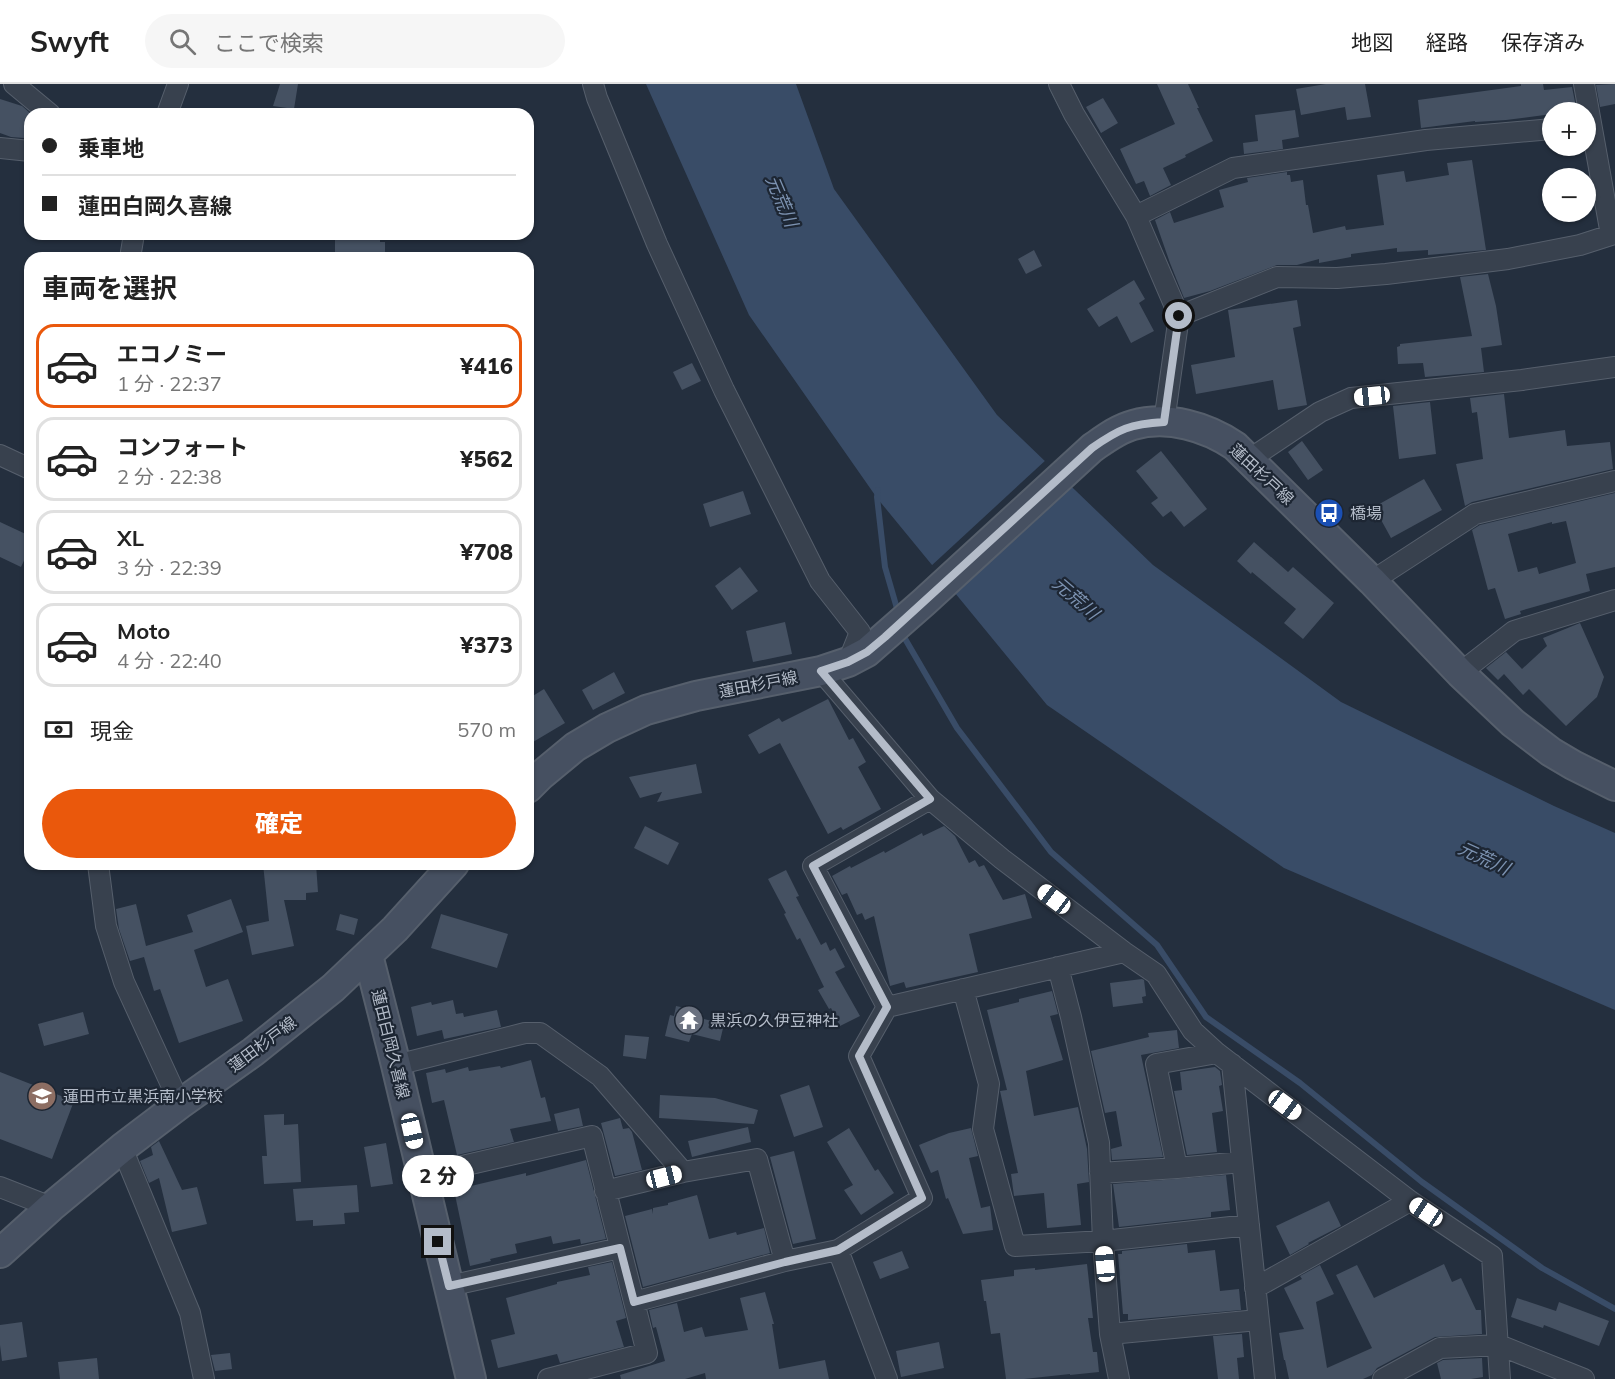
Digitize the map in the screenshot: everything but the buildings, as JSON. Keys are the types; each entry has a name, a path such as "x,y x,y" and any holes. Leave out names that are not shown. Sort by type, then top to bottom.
{"main road":[{"name":"蓮田杉戸線","path":"534,782 575,747 607,728 646,710 696,696 821,671 848,662 867,652 1092,448 1112,434 1133,425 1164,422 1203,428 1235,446 1495,707 1532,739 1573,765 1615,786"},
{"name":"蓮田杉戸線","path":"6,1244 122,1148 253,1052 333,988 394,929 448,870"},
{"name":"蓮田白岡久喜線","path":"368,955 471,1379"}],"street":[{"path":"14,84 43,108"},
{"path":"169,108 178,84"},
{"path":"593,84 657,244 724,390 820,582 860,632 848,662"},
{"path":"1059,84 1074,114 1136,216 1179,316 1164,422"},
{"path":"1584,84 1586,102"},
{"path":"1136,216 1233,168 1426,140 1542,130"},
{"path":"0,148 24,150"},
{"path":"1179,316 1277,278 1337,278 1386,274 1508,259 1580,245 1613,235 1596,156"},
{"path":"1250,459 1320,412 1351,398 1615,367"},
{"path":"0,455 24,466"},
{"path":"1372,581 1475,514 1615,481"},
{"path":"1461,673 1514,631 1615,600"},
{"path":"821,671 930,799 1002,859 1156,974 1193,1031 1410,1201 1492,1256 1500,1379"},
{"path":"887,1007 813,866 930,799"},
{"path":"99,870 106,926 124,982 180,1104"},
{"path":"634,1302 838,1250 922,1198 859,1056 887,1007 1124,952"},
{"path":"1058,968 1099,1143 1110,1334 1119,1379"},
{"path":"963,989 989,1084 983,1129 1015,1246 1103,1241 1249,1225"},
{"path":"396,1065 525,1033 540,1033 600,1076 683,1172"},
{"path":"1225,1058 1242,1162 1265,1379"},
{"path":"1177,1168 1156,1064 1225,1058"},
{"path":"423,1175 592,1136 646,1353 611,1371 549,1379"},
{"path":"122,1148 190,1313 204,1379"},
{"path":"605,1191 683,1172 757,1159 785,1262"},
{"path":"1100,1173 1242,1162"},
{"path":"0,1187 51,1207"},
{"path":"1255,1288 1410,1201"},
{"path":"449,1286 620,1248"},
{"path":"838,1250 887,1379"},
{"path":"1110,1334 1258,1320"},
{"path":"1383,1379 1440,1348 1499,1345 1584,1379"}],"water":[{"name":"元荒川","path":"646,84 796,84 834,189 997,415 1153,565 1341,702 1554,806 1615,833 1615,1010 1284,868 1047,705 877,498 749,315"}],"pier":[{"path":"1047,459 1054,466 936,574 930,567"}],"waterway":[{"path":"878,490 885,567 898,612"},
{"path":"903,631 904,637 957,728 1051,852 1157,945 1206,1017 1300,1083 1422,1182 1542,1268 1615,1309"}],"place":[{"name":"橋場","path":"1329,513"},
{"name":"黒浜の久伊豆神社","path":"689,1020"},
{"name":"蓮田市立黒浜南小学校","path":"42,1096"}],"route":[{"path":"438,1242 449,1286 620,1248 634,1302 838,1250 922,1198 859,1056 887,1007 813,866 930,799 821,671 848,662 867,652 1092,448 1112,434 1133,425 1164,422 1179,316"}]}
